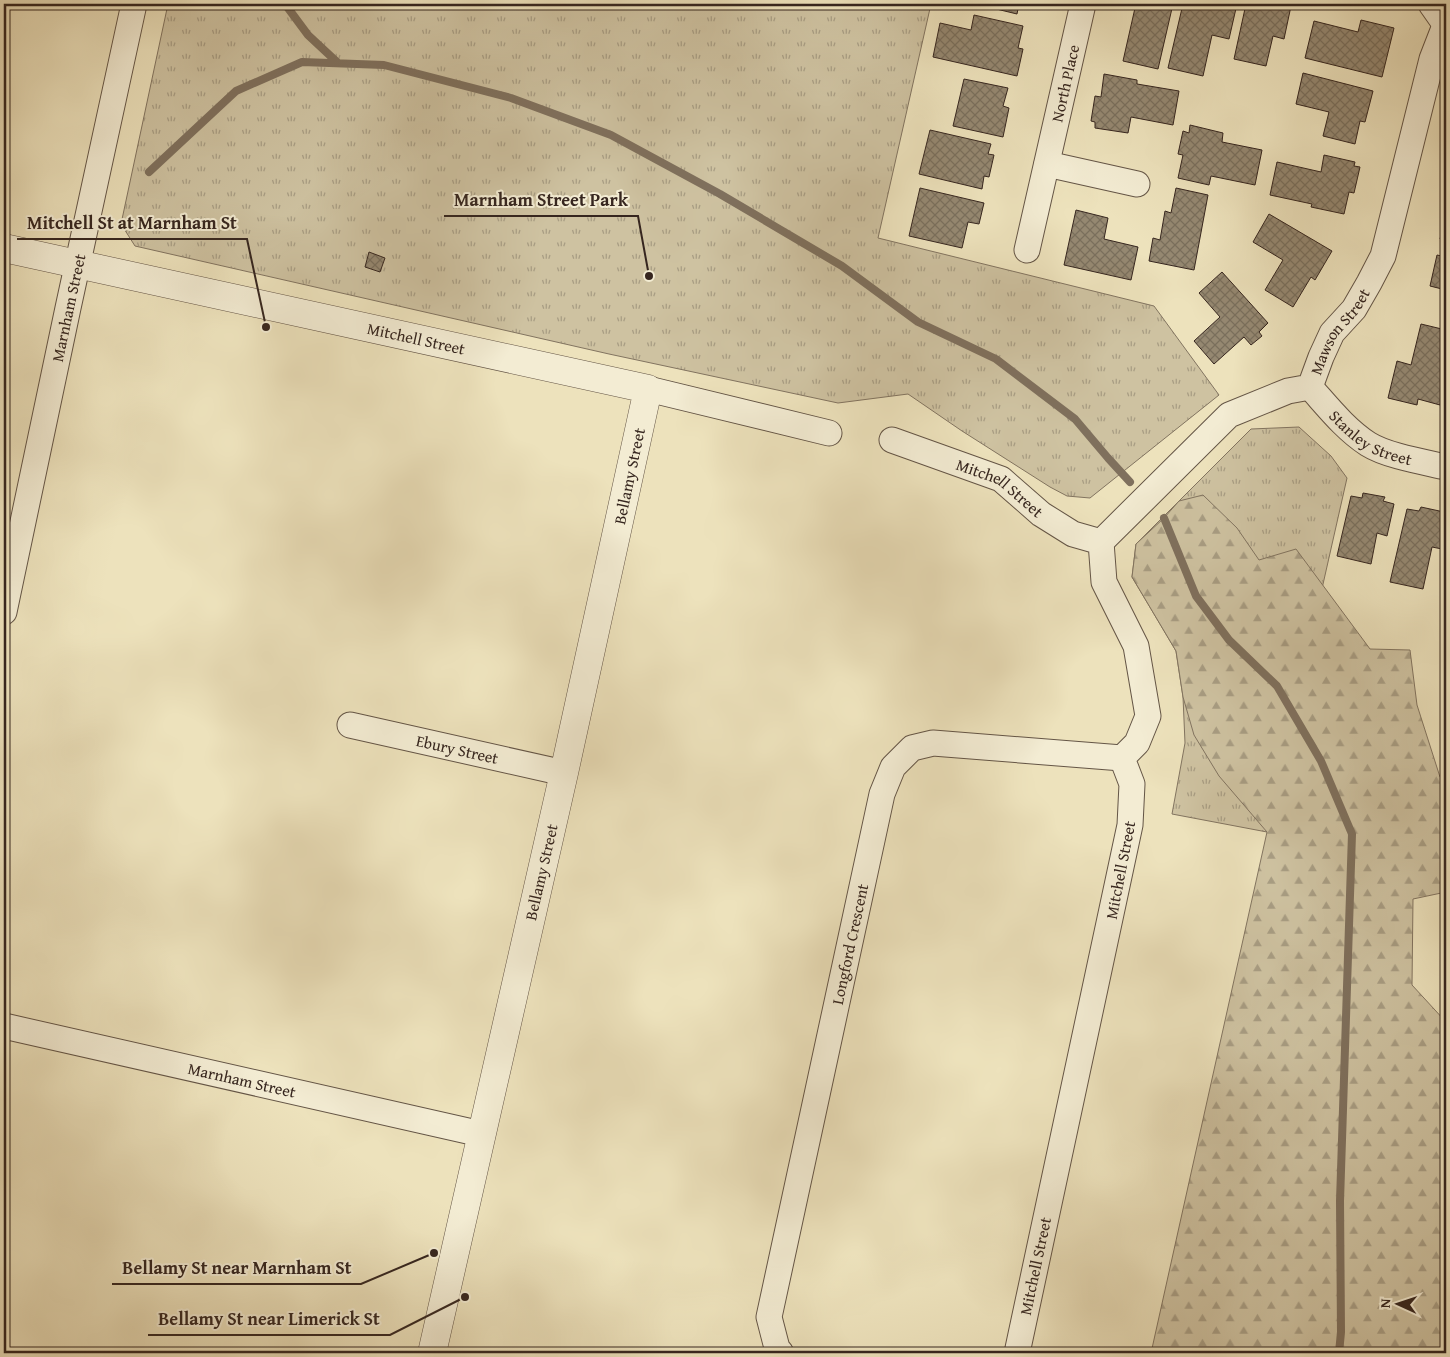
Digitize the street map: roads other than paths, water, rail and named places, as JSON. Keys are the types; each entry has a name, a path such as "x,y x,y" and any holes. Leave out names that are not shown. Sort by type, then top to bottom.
{"street":[{"name":"Marnham Street","path":"4,612 134,4"},
{"name":"North Place","path":"1027,250 1083,4"},
{"path":"1430,4 1446,24"},
{"name":"Mawson Street","path":"1101,542 1229,415 1288,391 1310,386 1332,333 1354,309 1383,256 1432,59 1446,24"},
{"path":"1047,164 1138,184"},
{"name":"Mitchell Street","path":"4,248 648,390 829,433"},
{"name":"Stanley Street","path":"1310,386 1340,421 1369,445 1398,456 1446,467"},
{"name":"Bellamy Street","path":"432,1353 564,772 648,390"},
{"name":"Mitchell Street","path":"892,440 1001,479 1042,514 1073,534 1101,542"},
{"path":"1101,542 1104,582 1136,646 1148,716 1137,743 1122,758"},
{"name":"Ebury Street","path":"350,725 564,772"},
{"name":"Longford Crescent","path":"781,1353 777,1348 769,1317 882,794 893,767 912,748 933,743 1122,758"},
{"name":"Mitchell Street","path":"1017,1353 1130,825 1132,784 1122,758"},
{"name":"Marnham Street","path":"4,1026 481,1134"}],"waterway":[{"path":"285,4 308,35 338,63"},
{"path":"149,172 236,91 302,62 384,65 511,98 611,135 720,194 842,266 918,322 996,359 1075,419 1130,482"},
{"path":"1164,518 1196,596 1229,640 1277,686 1321,761 1352,834 1340,1201 1341,1332 1339,1353"}],"place":[{"name":"Marnham Street Park","path":"649,276"},
{"name":"Mitchell St at Marnham St","path":"266,327"},
{"name":"Bellamy St near Marnham St","path":"434,1253"},
{"name":"Bellamy St near Limerick St","path":"465,1297"}]}
